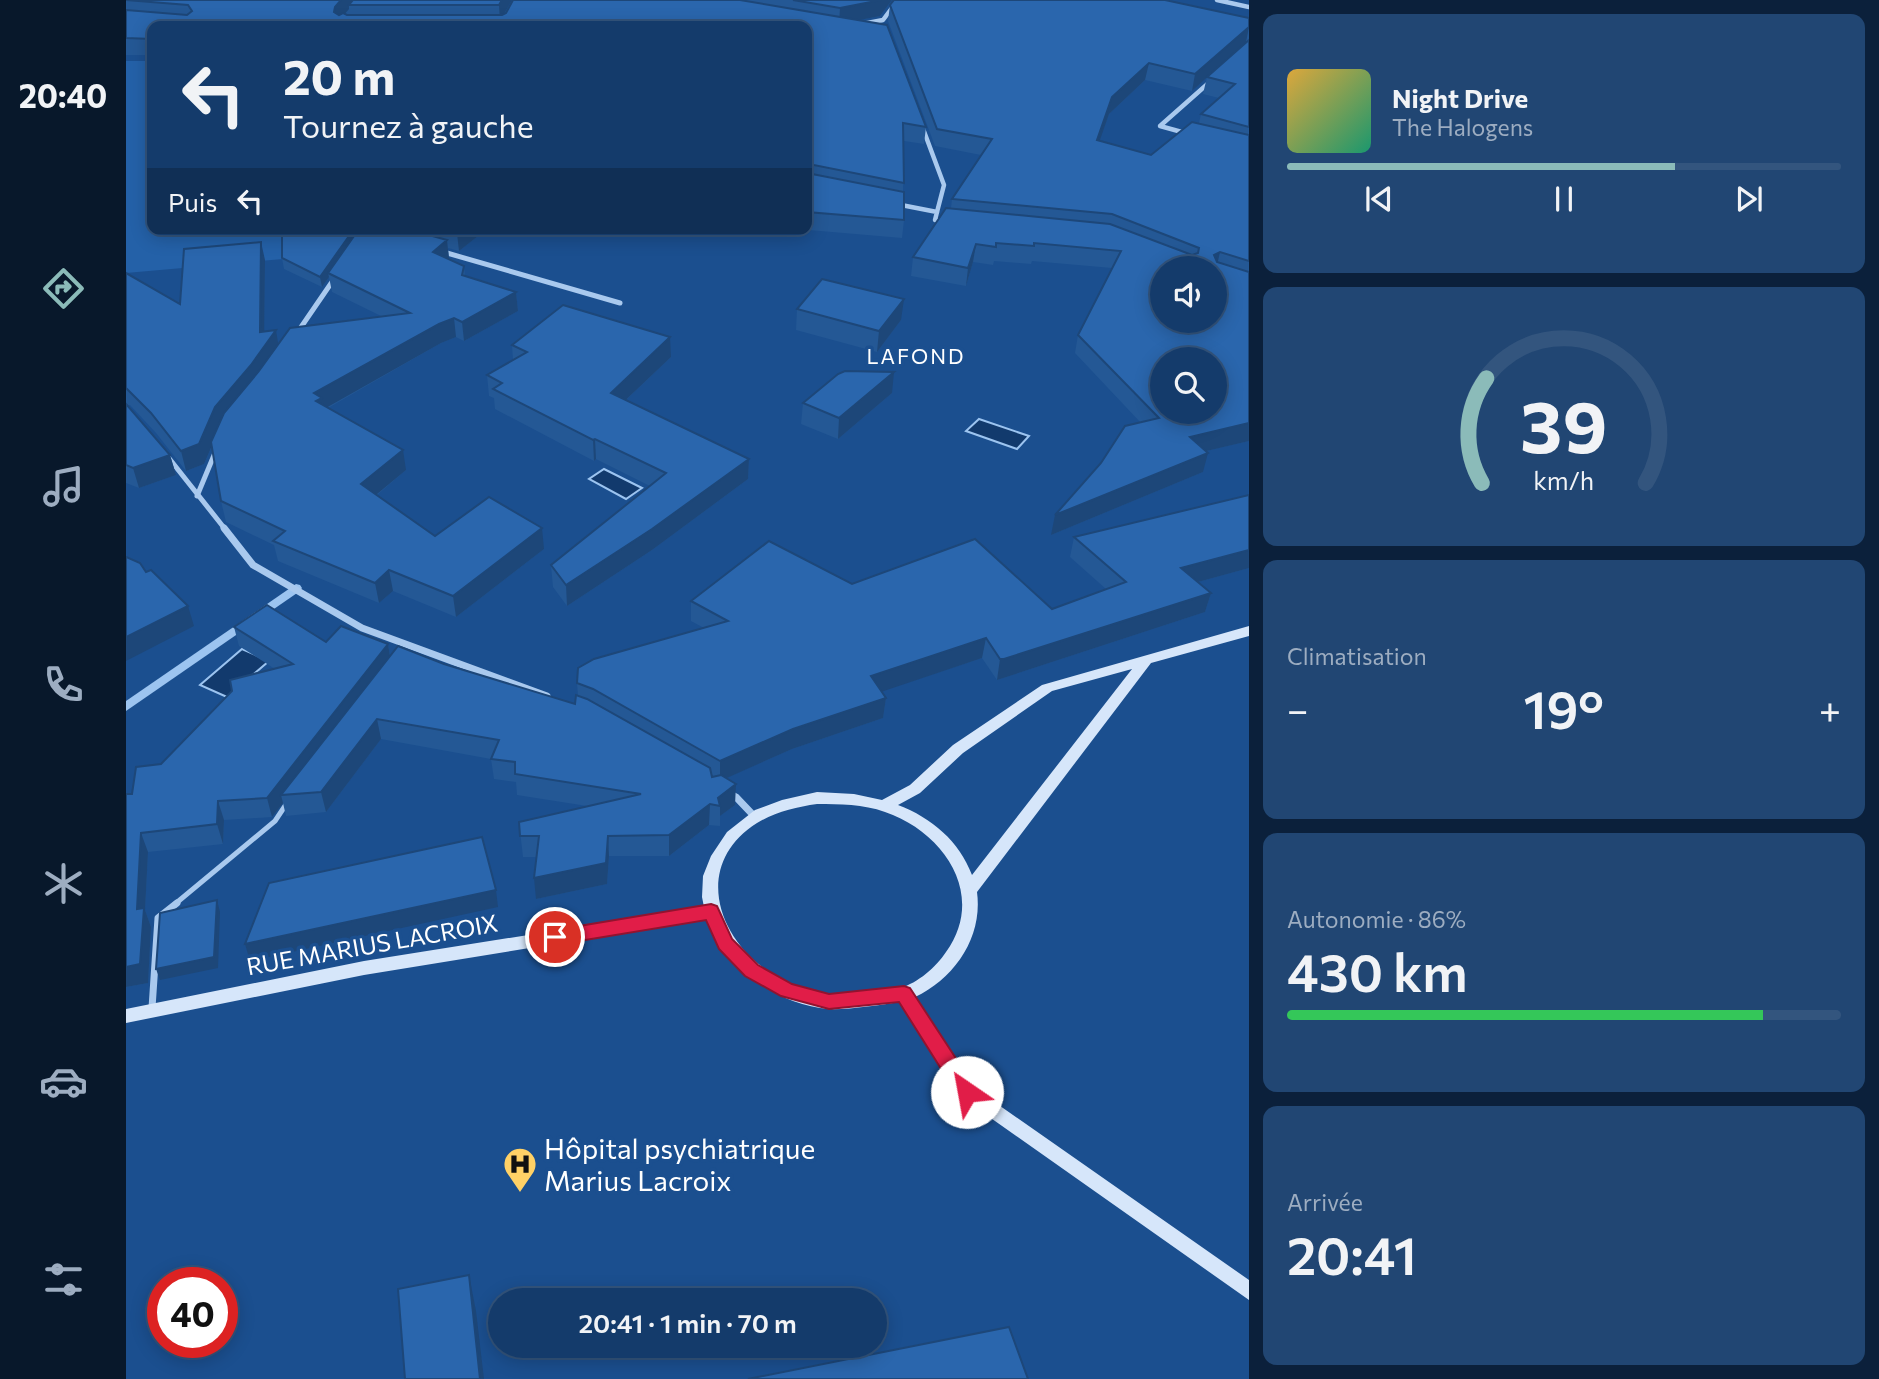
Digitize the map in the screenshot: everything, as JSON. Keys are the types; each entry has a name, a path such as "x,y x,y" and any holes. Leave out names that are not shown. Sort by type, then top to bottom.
{"main road":[{"path":"885,805 915,789 958,749 1047,688 1144,663 1249,631"},
{"path":"970,889 1144,663"},
{"path":"817,797 851,798 885,805 915,819 941,838 960,862 970,889 971,920 960,950 936,975 904,993 829,1002 788,990 751,971 725,943 711,912 709,884 717,858 732,835 755,817 784,804 817,797"},
{"name":"RUE MARIUS LACROIX","path":"126,1016 364,968 711,912"},
{"path":"904,993 967,1092 1249,1291"}],"street":[{"path":"850,27 883,20 898,0"},
{"path":"1217,0 1249,7"},
{"path":"883,20 886,29"},
{"path":"1198,137 1160,126 1219,73"},
{"path":"919,117 944,185 935,220 948,221"},
{"path":"885,202 937,212"},
{"path":"434,250 620,303"},
{"path":"290,343 337,276"},
{"path":"197,496 220,441"},
{"path":"160,446 253,565 362,628 553,699"},
{"path":"724,790 736,797 755,817"}],"lane":[{"path":"405,654 411,646"},
{"path":"152,1011 158,918 275,821 294,794"}],"shaded area":[{"path":"126,61 147,61 147,235 291,235 284,243 283,259 126,273"},
{"path":"979,419 1029,436 1017,449 966,431"},
{"path":"604,469 642,488 626,499 589,479"},
{"path":"242,649 269,661 227,697 200,685"}],"building":[{"path":"126,0 341,0 334,12 339,15 502,15 513,0 740,0 887,25 926,127 903,123 904,183 812,165 812,21 147,21 147,39 126,38 126,10 187,15 192,11 188,5"},
{"path":"353,0 502,0 499,5 349,5"},
{"path":"793,0 881,0 840,8"},
{"path":"894,0 1165,0 1249,18 1249,27 1195,74 1149,63 1112,97 1097,140 1151,155 1192,122 1249,135 1249,261 1220,252 1214,256 1150,256 1150,333 1227,333 1227,265 1249,272 1249,423 1190,437 1208,453 1055,515 1101,463 1125,426 1150,420 1150,424 1227,424 1227,347 1150,347 1150,409 1078,335 1121,251 1034,243 1034,246 996,243 996,247 976,244 968,268 913,257 946,208 1110,224 1192,255 1198,253 1199,248 1112,214 952,199 992,139 937,129 890,5"},
{"path":"1249,40 1249,127 1201,114 1235,84 1207,77"},
{"path":"812,174 904,192 904,220 812,212"},
{"path":"282,235 350,235 320,277 282,258"},
{"path":"355,235 429,235 447,240 433,252 464,266 462,275 516,292 462,322 454,318 439,324 314,393 322,398 316,401 403,450 361,484 435,536 489,497 542,528 453,596 389,570 375,583 273,541 285,531 221,501 211,442 224,413 290,328 410,313 328,273"},
{"path":"261,242 260,332 276,330 251,365 215,407 199,444 181,451 151,413 126,388 126,273 180,304 184,249"},
{"path":"822,279 904,299 879,331 797,309"},
{"path":"563,305 670,337 611,393 749,459 652,529 566,585 551,565 666,473 593,440 493,389 502,383 487,375 527,352 512,345"},
{"path":"845,371 894,372 839,418 803,403 838,374"},
{"path":"126,404 170,455 133,468 126,465"},
{"path":"1249,495 1249,550 1181,568 1211,593 1004,659 1000,659 986,638 871,676 886,698 793,729 720,761 593,689 577,683 578,668 594,659 728,621 691,601 769,541 852,584 975,539 1052,609 1126,582 1074,537"},
{"path":"126,557 140,563 146,572 151,570 188,606 126,637"},
{"path":"267,605 326,642 341,626 388,644 267,798 218,801 217,824 141,833 137,909 144,908 140,964 126,967 126,794 132,794 136,767 161,764 232,691 230,680 293,664 234,627"},
{"path":"398,646 444,664 575,704 576,695 587,699 710,768 712,777 721,775 736,784 718,798 720,806 710,804 669,835 608,836 606,863 534,878 539,836 520,836 519,822 641,794 515,774 515,762 491,759 499,740 377,719 321,792 281,795"},
{"path":"482,837 496,890 245,944 269,883"},
{"path":"217,900 214,957 156,969 160,913"},
{"path":"469,1275 480,1379 405,1379 398,1289"},
{"path":"1009,1327 1028,1379 748,1379 853,1358 887,1358 887,1351"}],"waterway":[{"path":"126,707 296,588"}],"place":[{"name":"Hôpital psychiatrique Marius Lacroix","path":"520,1194"}],"district":[{"name":"LAFOND","path":"916,355"}],"route":[{"path":"555,937 711,912 725,943 751,971 788,990 829,1002 904,993 967,1092"}]}
